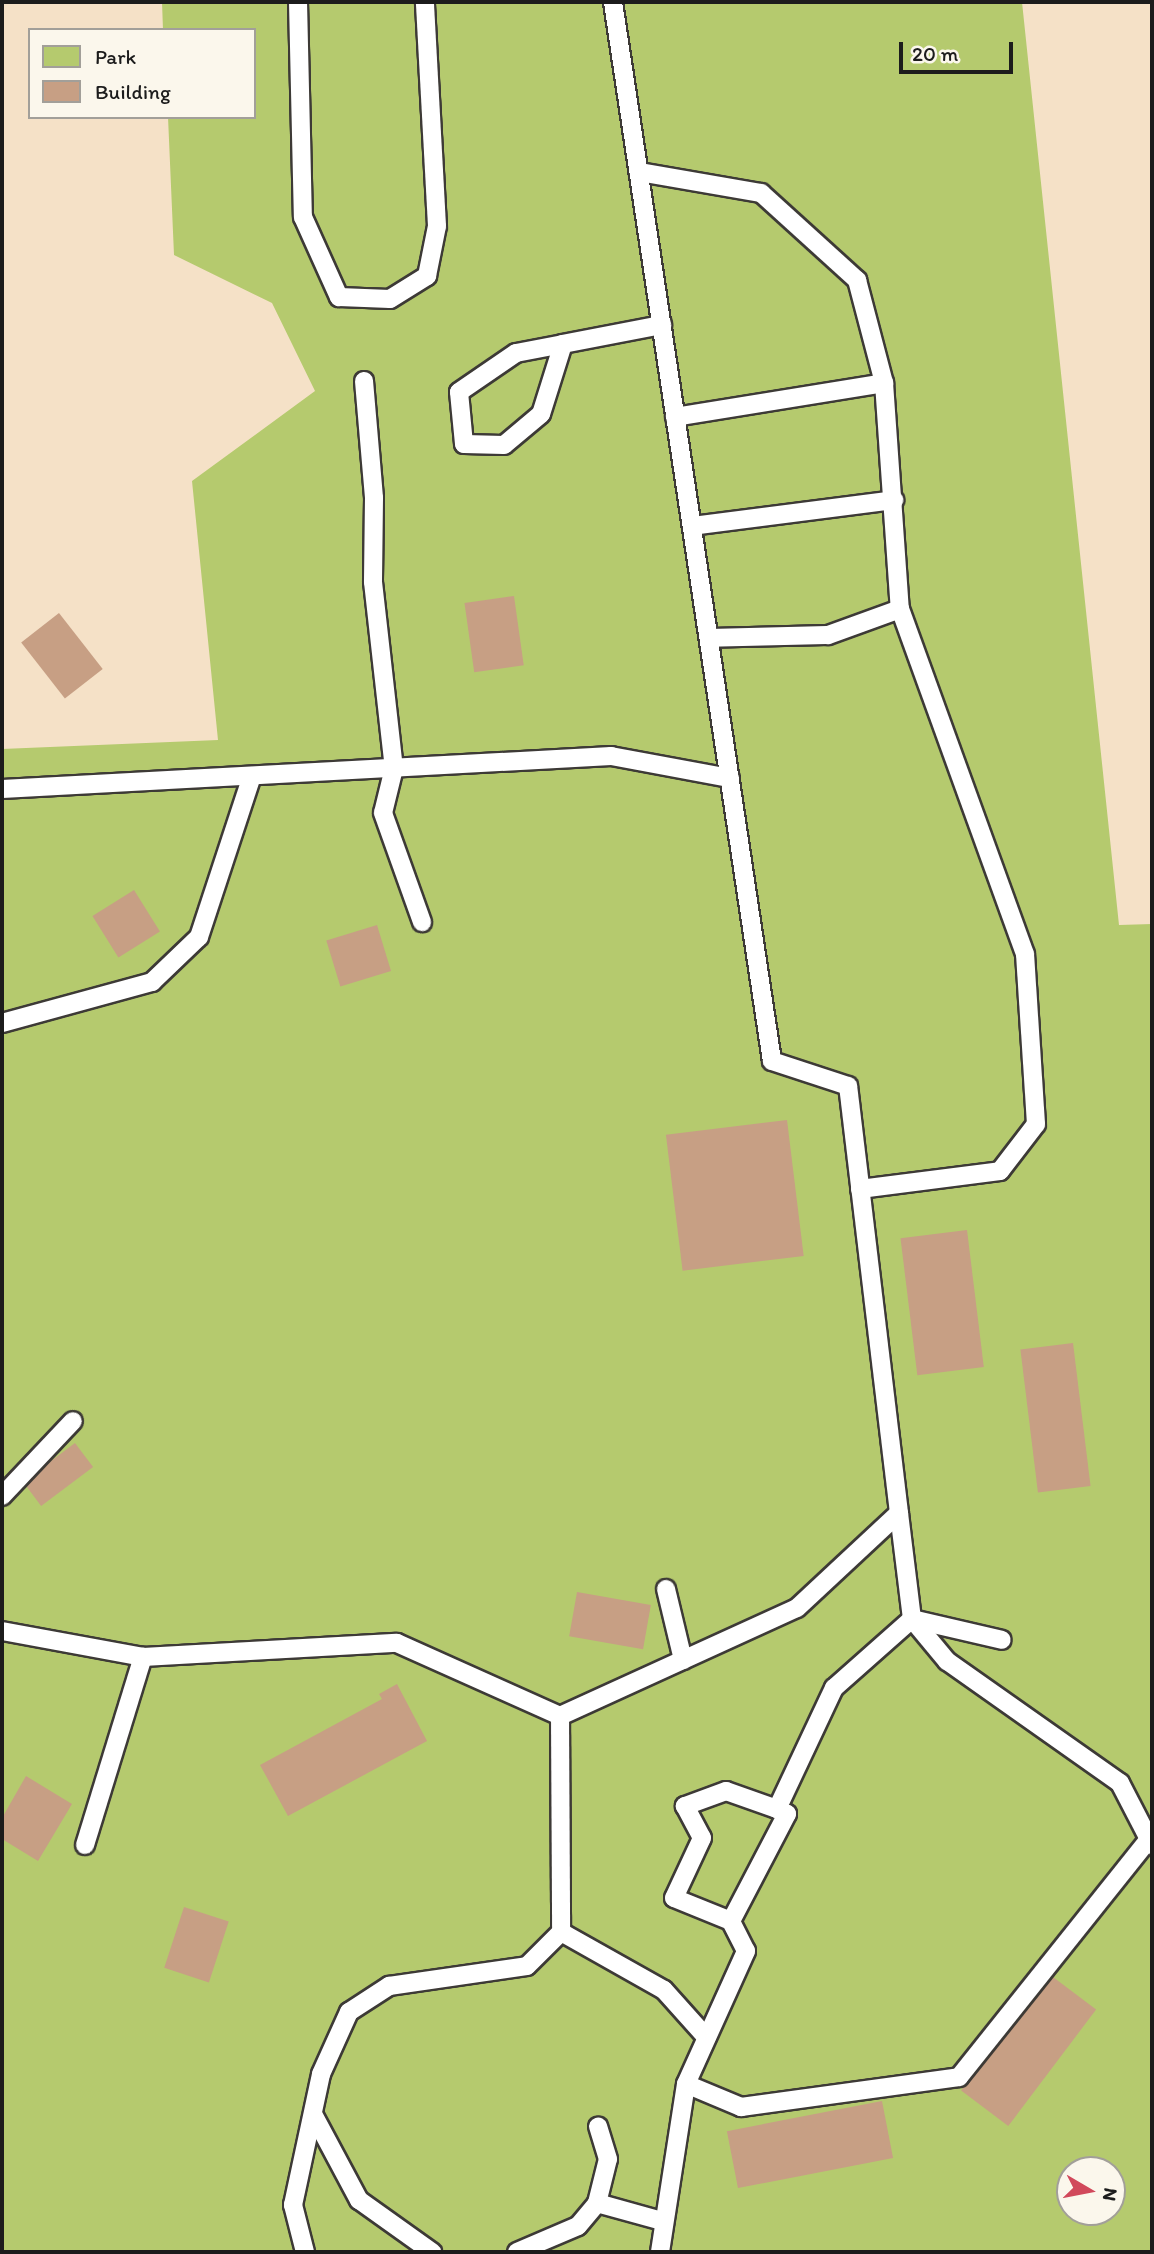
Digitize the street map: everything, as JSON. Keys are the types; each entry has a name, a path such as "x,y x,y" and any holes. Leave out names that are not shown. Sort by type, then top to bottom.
{"lane":[{"path":"298,2 303,217 339,296 390,299 427,276 438,226 425,2"},
{"path":"613,2 772,1061 848,1086 912,1619 947,1661 1120,1783 1151,1842 959,2077 741,2107 686,2084"},
{"path":"639,172 761,192 857,280 884,383 900,609 1025,954 1036,1124 1000,1171 860,1188"},
{"path":"563,344 541,414 504,445 464,444 458,392 516,353 662,325"},
{"path":"363,381 374,498 373,582 394,768 383,813 422,922"},
{"path":"675,416 884,383"},
{"path":"692,526 894,500"},
{"path":"709,638 828,635 900,609"},
{"path":"2,789 611,756 730,778"},
{"path":"2,1023 152,982 199,937 252,776"},
{"path":"2,1496 73,1421"},
{"path":"3,1626 143,1657 397,1643 561,1716 797,1608 899,1513"},
{"path":"666,1590 683,1660"},
{"path":"912,1619 1002,1640"},
{"path":"777,1809 834,1688 912,1619"},
{"path":"85,1845 143,1657"},
{"path":"305,2252 293,2205 321,2074 349,2012 389,1986 527,1966 561,1932 561,1716"},
{"path":"660,2252 662,2221 686,2084 747,1951 731,1921 674,1898 702,1838 685,1806 726,1791 788,1814 731,1921"},
{"path":"561,1932 664,1990 707,2038"},
{"path":"313,2114 359,2200 432,2252"},
{"path":"517,2252 578,2226 597,2203 608,2159 598,2127"},
{"path":"597,2203 662,2221"}],"green space":[{"path":"162,2 1022,2 1119,925 1152,924 1152,2252 2,2252 2,749 218,740 192,481 315,391 272,303 174,255 168,119 256,119 256,28 163,28"}],"building":[{"path":"514,596 524,665 474,672 464,603"},
{"path":"59,613 103,669 65,699 21,643"},
{"path":"134,890 160,932 118,958 92,916"},
{"path":"377,925 391,971 340,986 326,940"},
{"path":"787,1120 804,1256 683,1271 666,1135"},
{"path":"967,1230 984,1367 917,1375 900,1238"},
{"path":"1073,1343 1091,1486 1038,1492 1020,1349"},
{"path":"75,1443 93,1467 41,1506 23,1482"},
{"path":"577,1592 651,1605 643,1649 569,1636"},
{"path":"397,1684 427,1741 288,1816 260,1765 382,1699 379,1694"},
{"path":"26,1776 72,1804 38,1861 2,1839 2,1818"},
{"path":"184,1907 229,1922 209,1982 164,1968"},
{"path":"1049,1974 1096,2010 1008,2126 961,2091"},
{"path":"882,2101 893,2158 738,2188 727,2131"}]}
